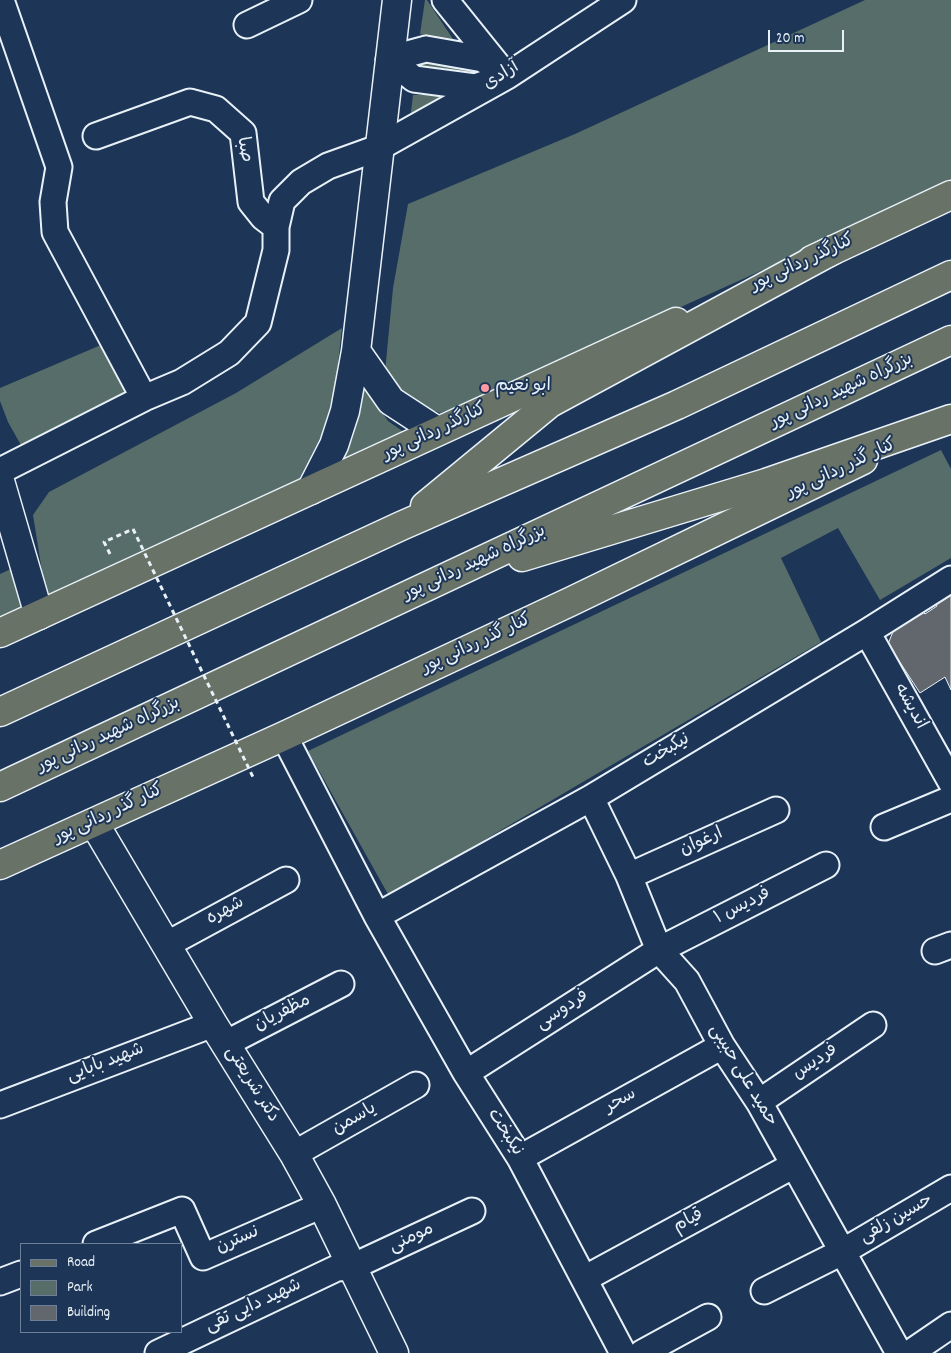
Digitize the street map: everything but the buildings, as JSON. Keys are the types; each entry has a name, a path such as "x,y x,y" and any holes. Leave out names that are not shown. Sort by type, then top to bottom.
{"main road":[{"name":"کنارگذر ردانی پور","path":"0,633 951,196"},
{"path":"401,526 550,403 833,250"},
{"path":"0,712 401,526 677,405 951,275"},
{"name":"بزرگراه شهید ردانی پور","path":"0,787 951,340"},
{"path":"428,586 766,483 951,419"},
{"name":"کنار گذر ردانی پور","path":"0,865 284,736 572,601 787,496 951,419"}],"street":[{"path":"1,0 59,167 54,202 55,232 144,398"},
{"path":"247,25 299,0"},
{"path":"311,490 334,445 346,411 356,351 378,148 397,0"},
{"path":"445,0 507,76"},
{"name":"آزادی","path":"0,471 144,398 182,382 230,353 258,324 276,250 276,227 282,201 301,182 328,166 378,148 507,76 623,0"},
{"path":"389,59 426,50 483,59 507,76"},
{"name":"صبا","path":"96,136 190,102 216,109 243,133 251,202 262,217 276,227"},
{"path":"356,351 392,401 438,431"},
{"path":"0,481 5,518 39,615"},
{"name":"نیکبخت","path":"378,916 591,798 867,632 951,579"},
{"name":"اندیشه","path":"867,632 951,782"},
{"name":"نیکبخت","path":"284,736 378,916 466,1073 520,1158 623,1353"},
{"name":"حمید علی حبیبی","path":"591,798 660,950 688,982 722,1046 759,1102 899,1353"},
{"path":"884,827 951,799"},
{"name":"ارغوان","path":"628,876 776,810"},
{"name":"دکتر شریعتی","path":"94,823 219,1034 294,1154 322,1205 394,1353"},
{"name":"فردیس ۱","path":"660,950 826,865"},
{"name":"شهره","path":"166,945 286,880"},
{"name":"فردوسی","path":"466,1073 660,950"},
{"name":"مظفریان","path":"219,1034 341,984"},
{"name":"فردیس","path":"759,1102 873,1025"},
{"name":"شهید بابایی","path":"0,1105 219,1034"},
{"name":"سحر","path":"520,1158 722,1046"},
{"name":"یاسمن","path":"294,1154 416,1085"},
{"name":"قیام","path":"584,1279 794,1165"},
{"name":"حسین زلفی","path":"764,1291 842,1252 951,1188"},
{"name":"نسترن","path":"99,1243 182,1210 203,1257 322,1205"},
{"name":"مومنی","path":"352,1267 472,1211"},
{"name":"شهید دایی تقی","path":"158,1353 336,1268 352,1267"},
{"path":"0,1282 20,1274"},
{"path":"642,1353 708,1317"},
{"path":"910,1353 944,1338"}],"path":[{"path":"104,542 133,530 253,777"}],"green space":[{"path":"425,0 427,0 457,45 420,34"},
{"path":"865,0 951,0 951,185 486,395 440,413 410,401 385,372 393,288 408,204 575,134"},
{"path":"429,59 478,66 486,75 423,73 419,64"},
{"path":"413,95 467,95 409,128"},
{"path":"342,328 335,391 321,436 298,481 197,531 46,596 33,515 49,492 236,393"},
{"path":"108,342 136,410 22,447 8,422 0,401 0,388"},
{"path":"361,369 373,400 388,421 408,435 333,468 352,440 360,413"},
{"path":"941,450 951,469 951,558 880,600 838,528 781,558 821,642 389,896 308,751"},
{"path":"11,569 23,608 0,619 0,574"}],"place":[{"name":"ابو نعیم","path":"485,388"}]}
